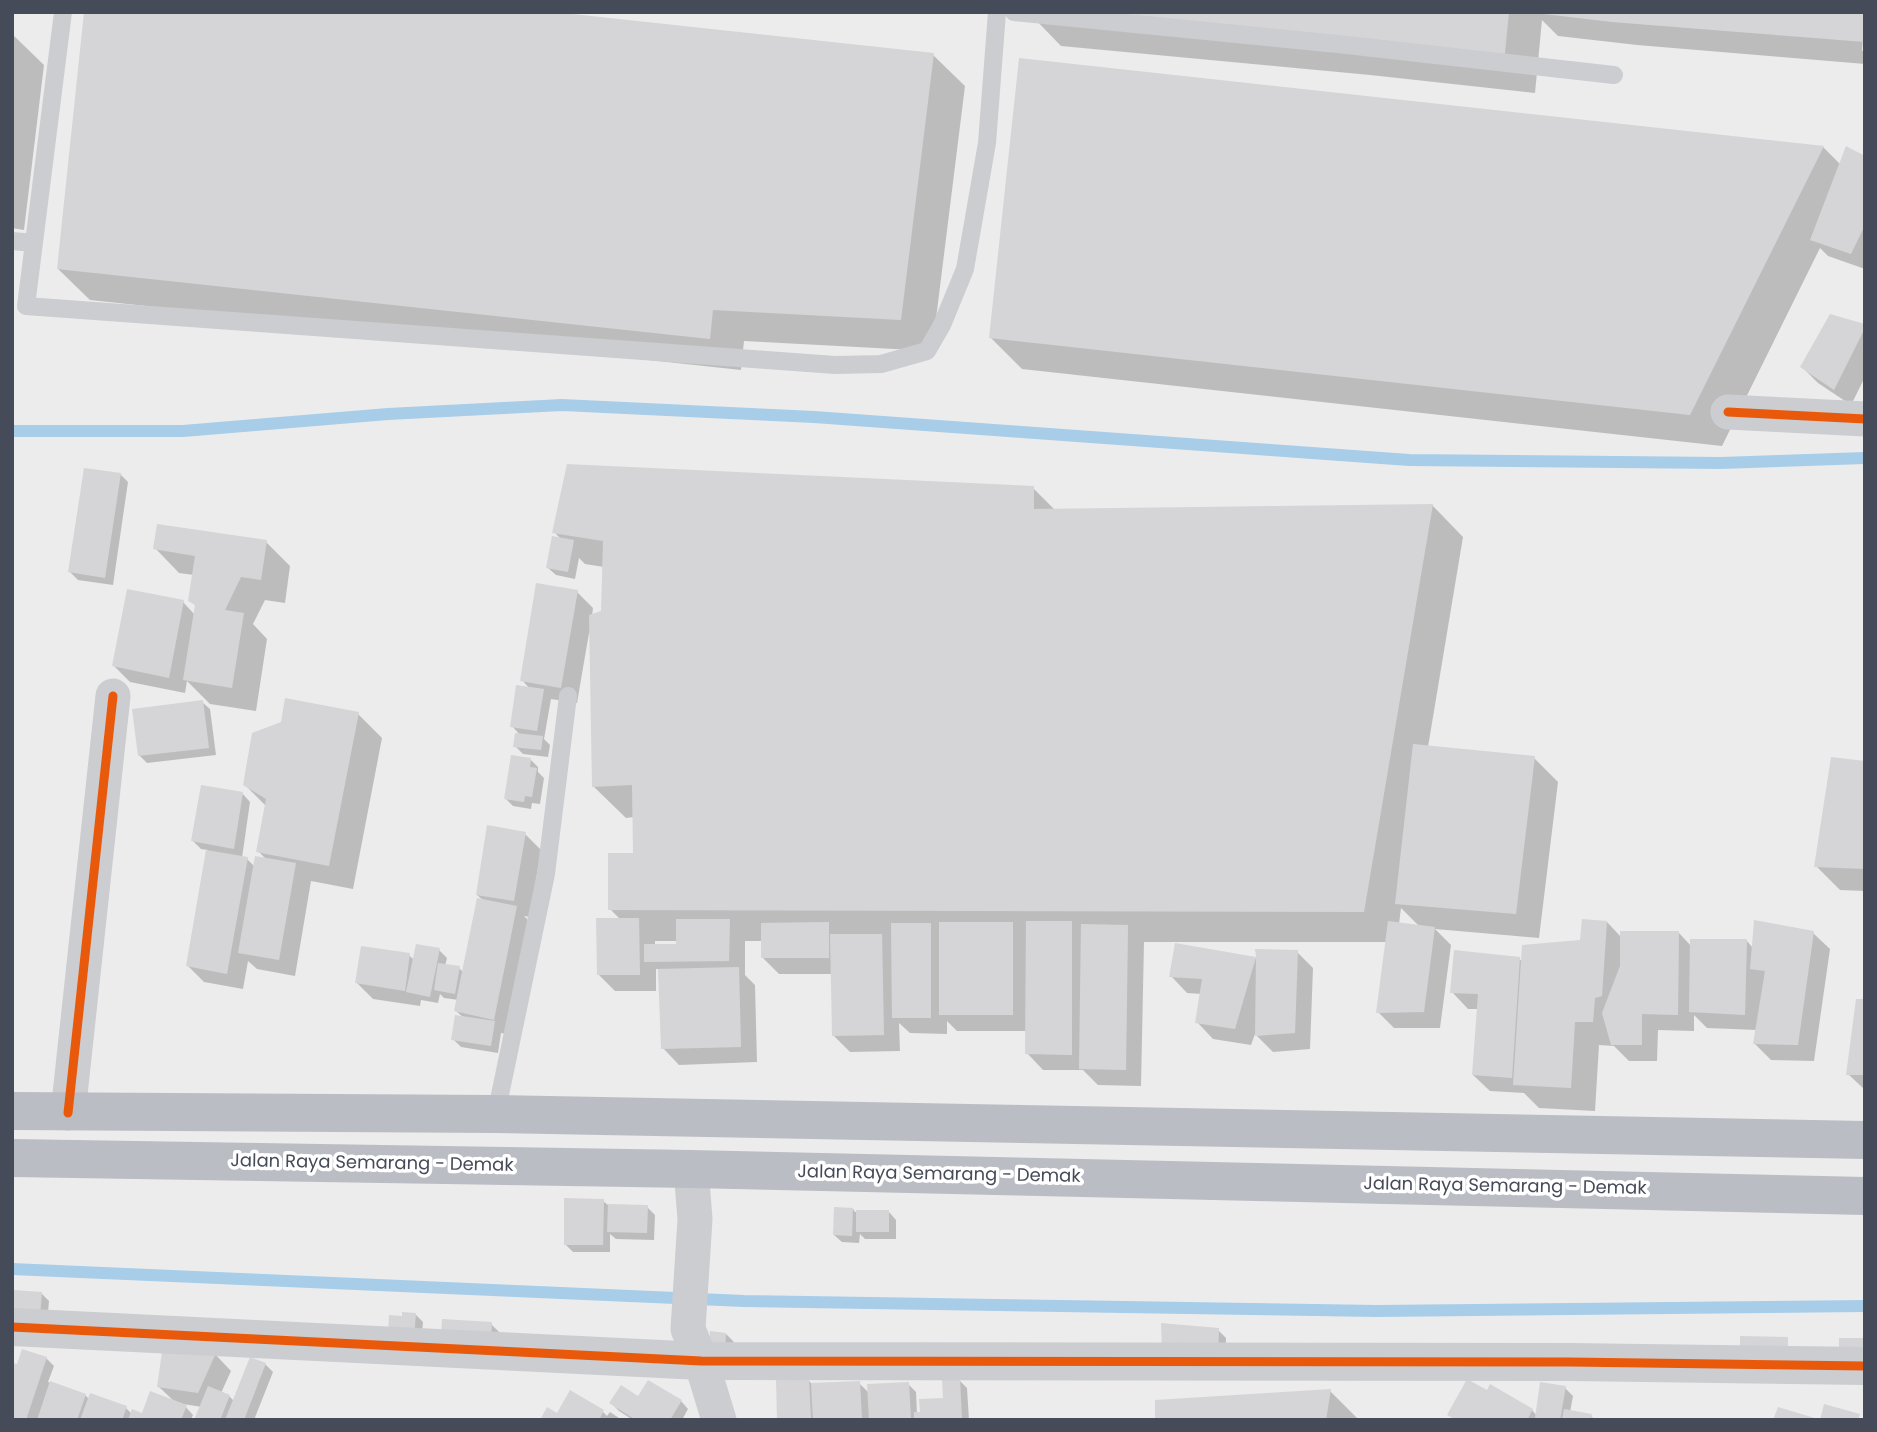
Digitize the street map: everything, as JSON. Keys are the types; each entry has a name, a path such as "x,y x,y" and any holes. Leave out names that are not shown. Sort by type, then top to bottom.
{"highway":[{"path":"12,1111 496,1114 1865,1140"},
{"name":"Jalan Raya Semarang - Demak","path":"12,1158 691,1169 1865,1196"}],"street":[{"path":"1728,412 1865,419"},
{"path":"68,1113 113,696"},
{"path":"691,1169 695,1219 694,1345 719,1420"},
{"path":"12,1327 694,1345 1865,1366"}],"lane":[{"path":"63,12 26,306 835,365 881,364 927,351 942,325 965,269 987,143 997,12"},
{"path":"1014,12 1614,75"},
{"path":"12,241 34,243"},
{"path":"496,1114 547,874 568,696"}],"building":[{"path":"84,12 554,12 934,53 901,320 713,310 710,339 57,269"},
{"path":"1028,12 1509,12 1504,63"},
{"path":"1544,12 1865,12 1865,42 1612,22"},
{"path":"1019,58 1824,146 1690,415 989,338"},
{"path":"1846,146 1865,156 1865,225 1851,254 1810,240"},
{"path":"1830,314 1865,324 1834,390 1800,367"},
{"path":"567,464 1034,486 1034,509 1433,504 1364,912 608,910 608,853 633,853 632,785 592,787 589,615 601,611 603,541 552,533"},
{"path":"84,468 121,473 105,578 68,572"},
{"path":"157,524 267,540 261,580 241,577 225,610 244,613 232,688 183,680 195,605 188,601 195,556 153,549"},
{"path":"552,536 574,540 568,572 546,568"},
{"path":"536,583 578,590 561,688 520,681"},
{"path":"127,589 184,600 169,678 112,666"},
{"path":"516,685 544,689 537,731 510,727"},
{"path":"285,698 359,712 329,866 256,852 266,799 243,785 252,733 281,722"},
{"path":"203,700 209,748 138,756 132,709"},
{"path":"515,733 543,736 541,750 513,747"},
{"path":"1413,744 1535,756 1516,914 1395,904"},
{"path":"511,755 531,758 530,767 537,768 532,797 525,796 524,802 504,799"},
{"path":"1831,757 1865,761 1865,869 1814,867"},
{"path":"201,785 243,792 234,849 191,841"},
{"path":"487,825 526,832 514,901 476,895"},
{"path":"206,850 248,857 227,974 186,966"},
{"path":"255,856 296,863 279,960 238,953"},
{"path":"477,898 517,906 494,1020 454,1011"},
{"path":"596,918 639,918 640,975 597,975"},
{"path":"676,919 730,919 729,961 644,962 644,944 676,944"},
{"path":"1582,919 1607,921 1602,996 1595,998 1593,1022 1575,1022 1571,1088 1513,1085 1522,945 1580,940"},
{"path":"1754,920 1814,931 1798,1045 1753,1044 1765,971 1750,969"},
{"path":"1026,921 1072,921 1072,1055 1025,1054"},
{"path":"1388,921 1435,927 1424,1012 1376,1013"},
{"path":"829,922 829,958 761,958 761,923"},
{"path":"939,922 1013,922 1013,1015 939,1015"},
{"path":"891,923 931,923 931,1018 892,1018"},
{"path":"1081,924 1128,925 1126,1070 1079,1069"},
{"path":"1620,931 1679,931 1678,1015 1642,1014 1642,1045 1611,1045 1602,1013 1620,966"},
{"path":"830,934 882,934 884,1035 832,1036"},
{"path":"1690,939 1747,939 1745,1015 1689,1012"},
{"path":"1175,943 1256,957 1235,1029 1195,1023 1202,979 1169,977"},
{"path":"416,944 440,948 430,997 406,992"},
{"path":"361,946 410,953 405,991 355,983"},
{"path":"1255,949 1298,950 1295,1033 1255,1036"},
{"path":"1454,950 1520,957 1512,1078 1472,1075 1478,994 1450,993"},
{"path":"438,963 460,966 455,994 434,990"},
{"path":"739,967 741,1047 661,1049 658,969"},
{"path":"1856,999 1865,999 1865,1075 1846,1075"},
{"path":"455,1015 495,1021 491,1046 451,1040"},
{"path":"564,1198 604,1199 603,1245 564,1245"},
{"path":"608,1204 648,1205 647,1233 607,1232"},
{"path":"834,1207 853,1208 852,1236 833,1235"},
{"path":"856,1210 889,1210 889,1232 856,1232"},
{"path":"14,1290 42,1292 40,1317 12,1315"},
{"path":"402,1312 416,1313 414,1337 388,1335 389,1315 402,1316"},
{"path":"442,1319 492,1322 491,1341 441,1338"},
{"path":"1161,1323 1219,1328 1218,1358 1162,1352"},
{"path":"710,1331 726,1333 725,1349 709,1348"},
{"path":"1740,1336 1788,1337 1788,1351 1740,1350"},
{"path":"1839,1338 1865,1338 1865,1354 1839,1354"},
{"path":"163,1345 216,1353 198,1393 157,1387"},
{"path":"22,1349 47,1357 26,1420 12,1420 12,1363 17,1364"},
{"path":"250,1357 266,1363 244,1420 225,1420"},
{"path":"809,1378 811,1420 777,1420 776,1380"},
{"path":"960,1378 962,1420 914,1420 914,1412 920,1412 919,1399 943,1398 942,1380"},
{"path":"1467,1379 1487,1390 1490,1384 1533,1409 1527,1420 1456,1420 1447,1415"},
{"path":"648,1380 682,1400 670,1420 636,1420 609,1403 621,1385 638,1396"},
{"path":"50,1381 86,1394 77,1420 37,1420"},
{"path":"860,1381 862,1420 813,1420 811,1383"},
{"path":"909,1382 911,1420 869,1420 867,1384"},
{"path":"1540,1382 1566,1386 1560,1420 1535,1418"},
{"path":"208,1386 230,1395 220,1420 194,1420"},
{"path":"1331,1389 1326,1420 1155,1420 1155,1400"},
{"path":"570,1390 604,1410 599,1420 540,1420 547,1407 557,1413"},
{"path":"150,1391 187,1405 181,1420 128,1420 132,1409 142,1413"},
{"path":"90,1393 127,1406 122,1420 80,1420"},
{"path":"1824,1404 1860,1414 1858,1420 1820,1420"},
{"path":"1778,1407 1818,1419 1818,1420 1773,1420"},
{"path":"1564,1409 1592,1414 1591,1420 1562,1420"}],"waterway":[{"path":"12,431 183,431 388,414 562,405 814,417 1409,460 1721,463 1865,458"},
{"path":"12,1269 744,1301 1377,1311 1865,1306"}],"cycle path":[{"path":"1728,412 1865,419"},
{"path":"68,1113 113,696"},
{"path":"12,1327 701,1361 1570,1362 1865,1366"}]}
